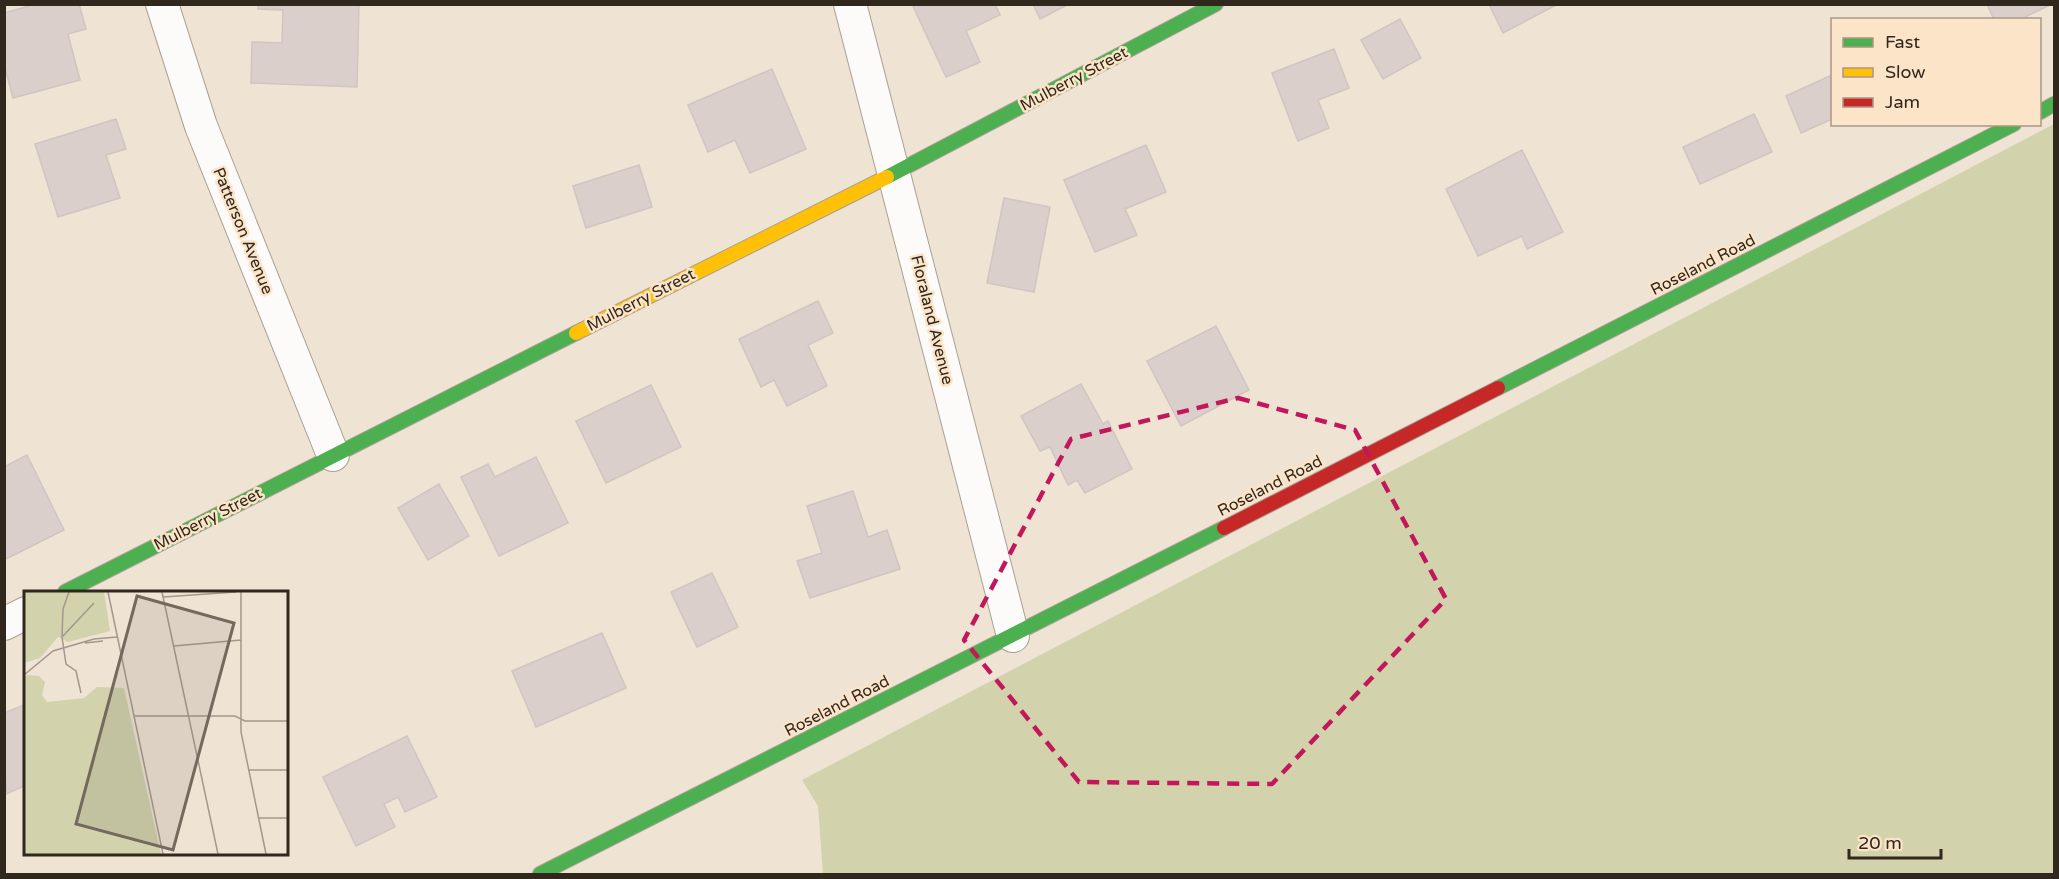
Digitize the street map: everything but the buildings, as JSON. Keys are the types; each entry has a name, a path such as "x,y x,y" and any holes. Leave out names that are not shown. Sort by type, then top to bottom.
{"main road":[{"name":"Mulberry Street","path":"67,591 895,173 1216,4"},
{"path":"2041,111 2055,104"},
{"name":"Roseland Road","path":"540,874 1013,636 2010,126"}],"street":[{"name":"Patterson Avenue","path":"162,4 201,126 333,455"},
{"name":"Floraland Avenue","path":"849,4 895,173 1013,636"},
{"path":"4,624 24,614"}],"highlighted area":[{"path":"1238,398 1355,430 1446,599 1272,784 1079,782 964,640 1071,439"}],"green space":[{"path":"2054,124 2054,874 823,874 818,806 802,780"}],"traffic: fast":[{"path":"887,177 1216,4"},
{"path":"2041,111 2054,104"},
{"path":"1498,388 2010,126"},
{"path":"67,591 576,333"},
{"path":"540,874 1224,528"}],"traffic: slow":[{"path":"576,333 887,177"}],"traffic: jam":[{"path":"1224,528 1498,388"}]}
